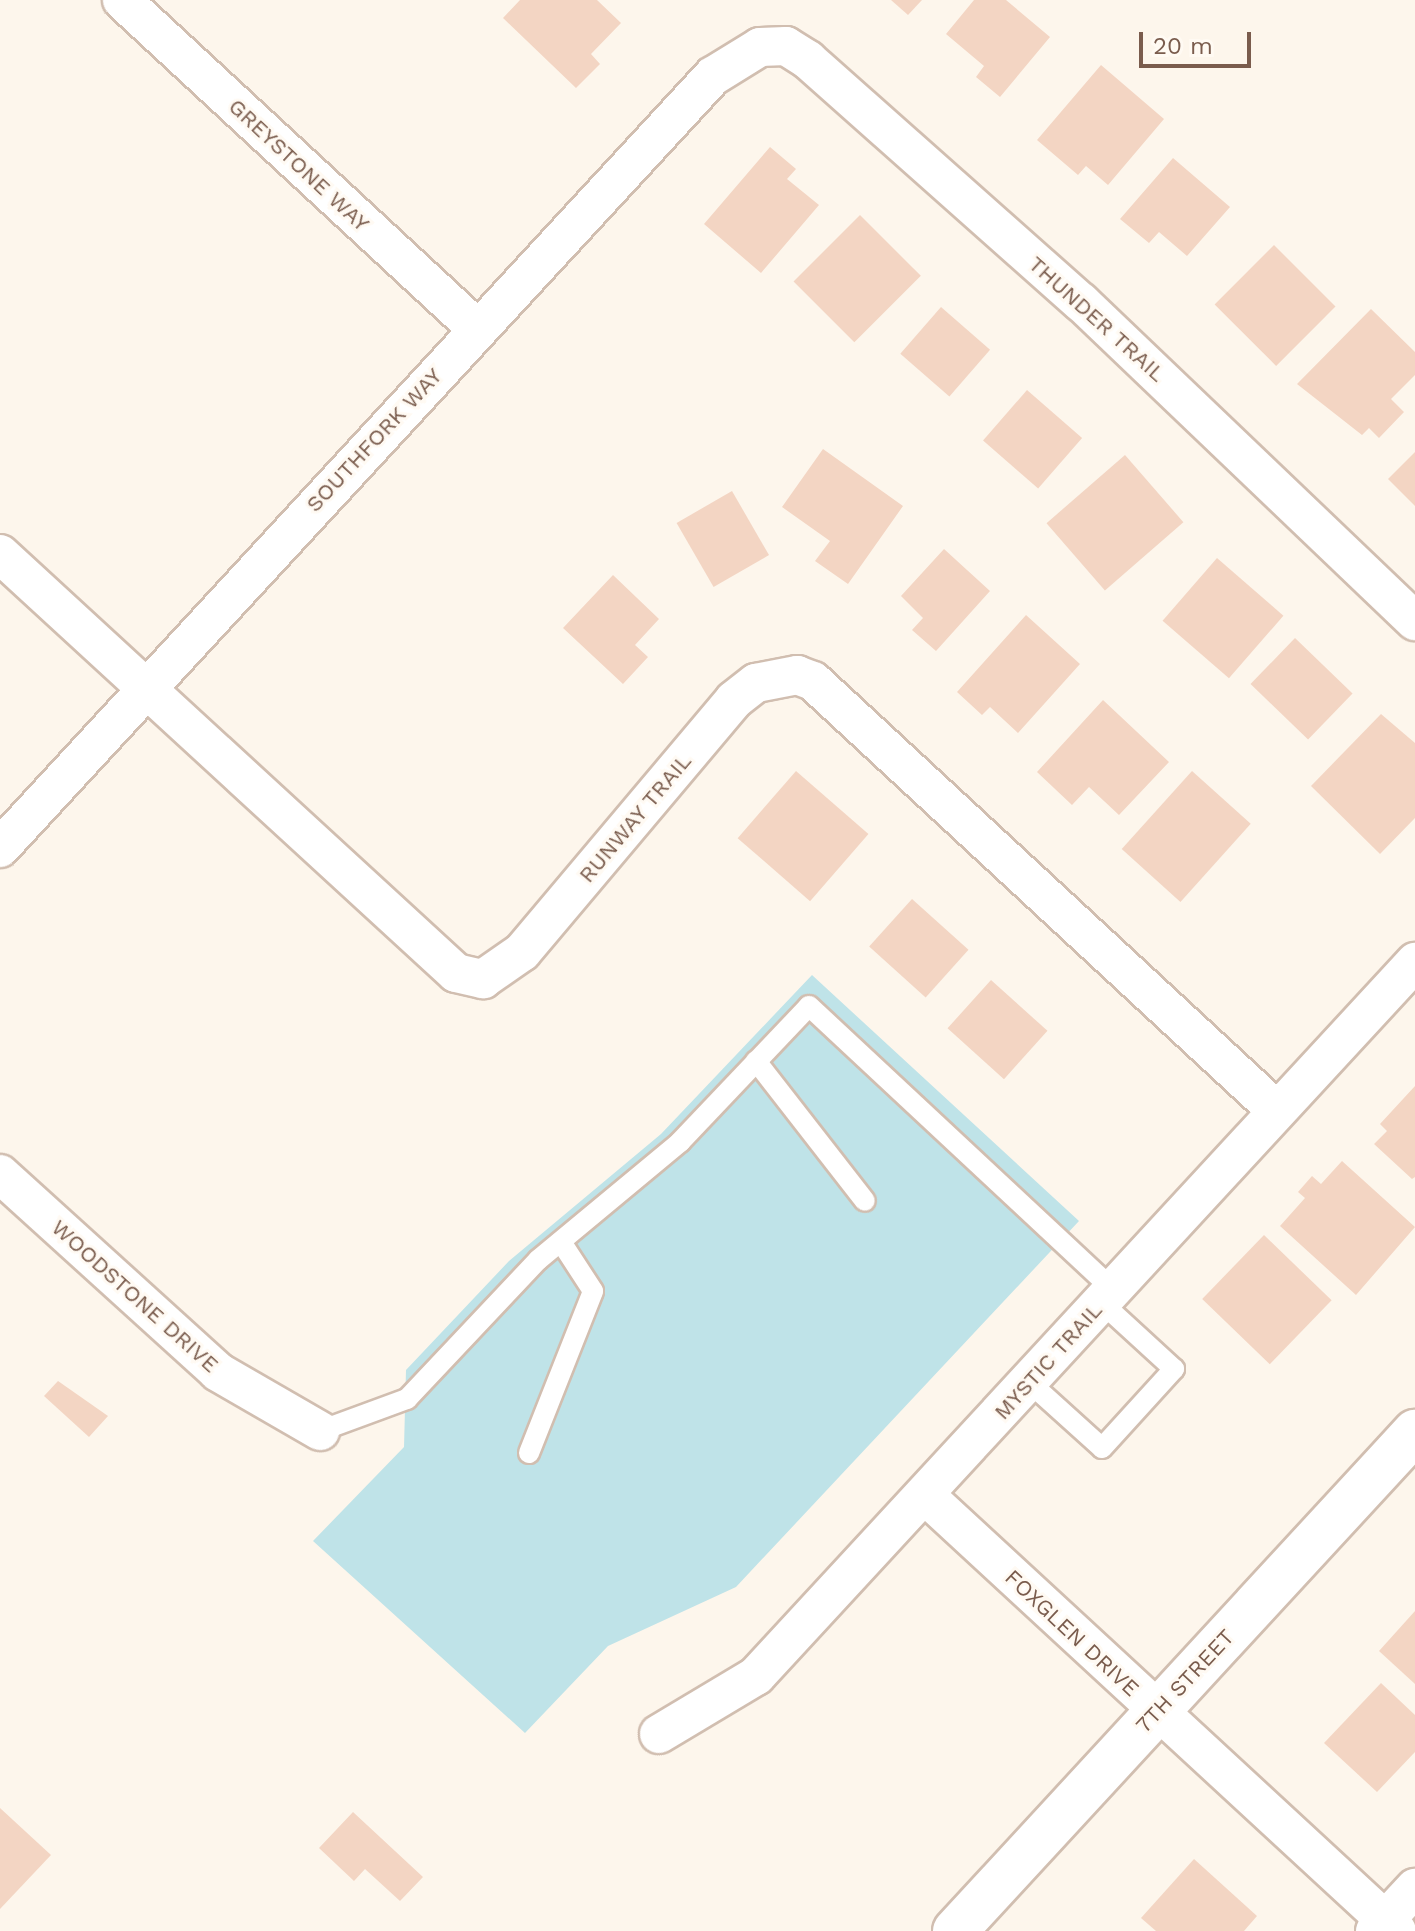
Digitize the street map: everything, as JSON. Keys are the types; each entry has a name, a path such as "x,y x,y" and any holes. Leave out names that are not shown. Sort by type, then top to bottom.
{"street":[{"name":"GREYSTONE WAY","path":"122,0 477,329"},
{"name":"THUNDER TRAIL","path":"760,47 786,46 808,60 1081,302 1415,621"},
{"name":"SOUTHFORK WAY","path":"0,848 713,76 760,47"},
{"name":"RUNWAY TRAIL","path":"0,554 456,973 483,979 522,952 734,700 756,683 797,675 837,701 1275,1109"},
{"name":"MYSTIC TRAIL","path":"659,1734 756,1676 926,1496 1275,1109 1415,962"},
{"name":"WOODSTONE DRIVE","path":"0,1174 218,1372 320,1431"},
{"name":"7TH STREET","path":"955,1931 1415,1432"},
{"name":"FOXGLEN DRIVE","path":"926,1496 1386,1927"},
{"path":"1386,1927 1415,1888"}],"lane":[{"path":"320,1431 407,1399 561,1242 680,1142 809,1006 1107,1295 1174,1369 1102,1448 1029,1382"},
{"path":"756,1061 865,1201"},
{"path":"529,1453 593,1291 561,1242"}],"water":[{"path":"812,975 1079,1221 736,1587 608,1646 525,1733 313,1541 404,1447 406,1370 509,1261 661,1134"}],"building":[{"path":"520,0 597,0 621,23 591,54 600,64 576,88 503,18"},
{"path":"891,0 922,0 908,15"},
{"path":"974,0 1006,0 1050,37 1000,97 976,77 984,66 946,34"},
{"path":"1101,65 1164,119 1108,185 1086,166 1078,175 1037,140"},
{"path":"770,147 796,169 787,179 819,205 761,273 704,224"},
{"path":"1173,158 1230,207 1187,256 1159,232 1149,243 1120,219"},
{"path":"860,215 921,276 854,342 794,281"},
{"path":"1274,245 1336,307 1276,366 1215,304"},
{"path":"941,307 990,350 949,396 900,354"},
{"path":"1371,309 1415,352 1415,375 1391,399 1404,412 1379,438 1369,428 1362,435 1297,384"},
{"path":"1027,390 1082,438 1038,488 983,441"},
{"path":"823,449 903,506 848,584 815,561 830,541 782,507"},
{"path":"1415,452 1415,506 1388,479"},
{"path":"1125,455 1183,522 1105,590 1047,523"},
{"path":"732,491 769,555 714,587 677,523"},
{"path":"944,549 990,591 936,651 912,630 923,618 901,596"},
{"path":"1217,558 1283,616 1229,678 1163,621"},
{"path":"613,575 659,619 635,645 648,657 623,684 563,628"},
{"path":"1026,615 1080,664 1018,733 990,707 982,715 957,692"},
{"path":"1295,638 1353,694 1308,740 1251,684"},
{"path":"1103,700 1169,762 1119,815 1089,787 1072,805 1037,772"},
{"path":"1381,714 1415,743 1415,818 1380,854 1311,786"},
{"path":"796,771 868,834 810,901 738,838"},
{"path":"1192,771 1251,824 1180,902 1122,849"},
{"path":"912,899 968,950 926,997 869,947"},
{"path":"991,980 1047,1031 1004,1079 948,1028"},
{"path":"1415,1086 1415,1177 1412,1179 1374,1144 1387,1131 1380,1124"},
{"path":"1342,1161 1415,1227 1356,1295 1280,1226 1305,1198 1298,1192 1312,1176 1321,1184"},
{"path":"1264,1235 1332,1300 1270,1364 1202,1299"},
{"path":"58,1381 108,1416 89,1437 44,1396"},
{"path":"1415,1611 1415,1684 1379,1651"},
{"path":"1381,1683 1415,1715 1415,1752 1377,1792 1324,1743"},
{"path":"0,1808 51,1855 0,1909"},
{"path":"353,1812 423,1877 400,1901 365,1869 354,1881 319,1848"},
{"path":"1194,1859 1257,1916 1244,1931 1156,1931 1141,1918"}]}
